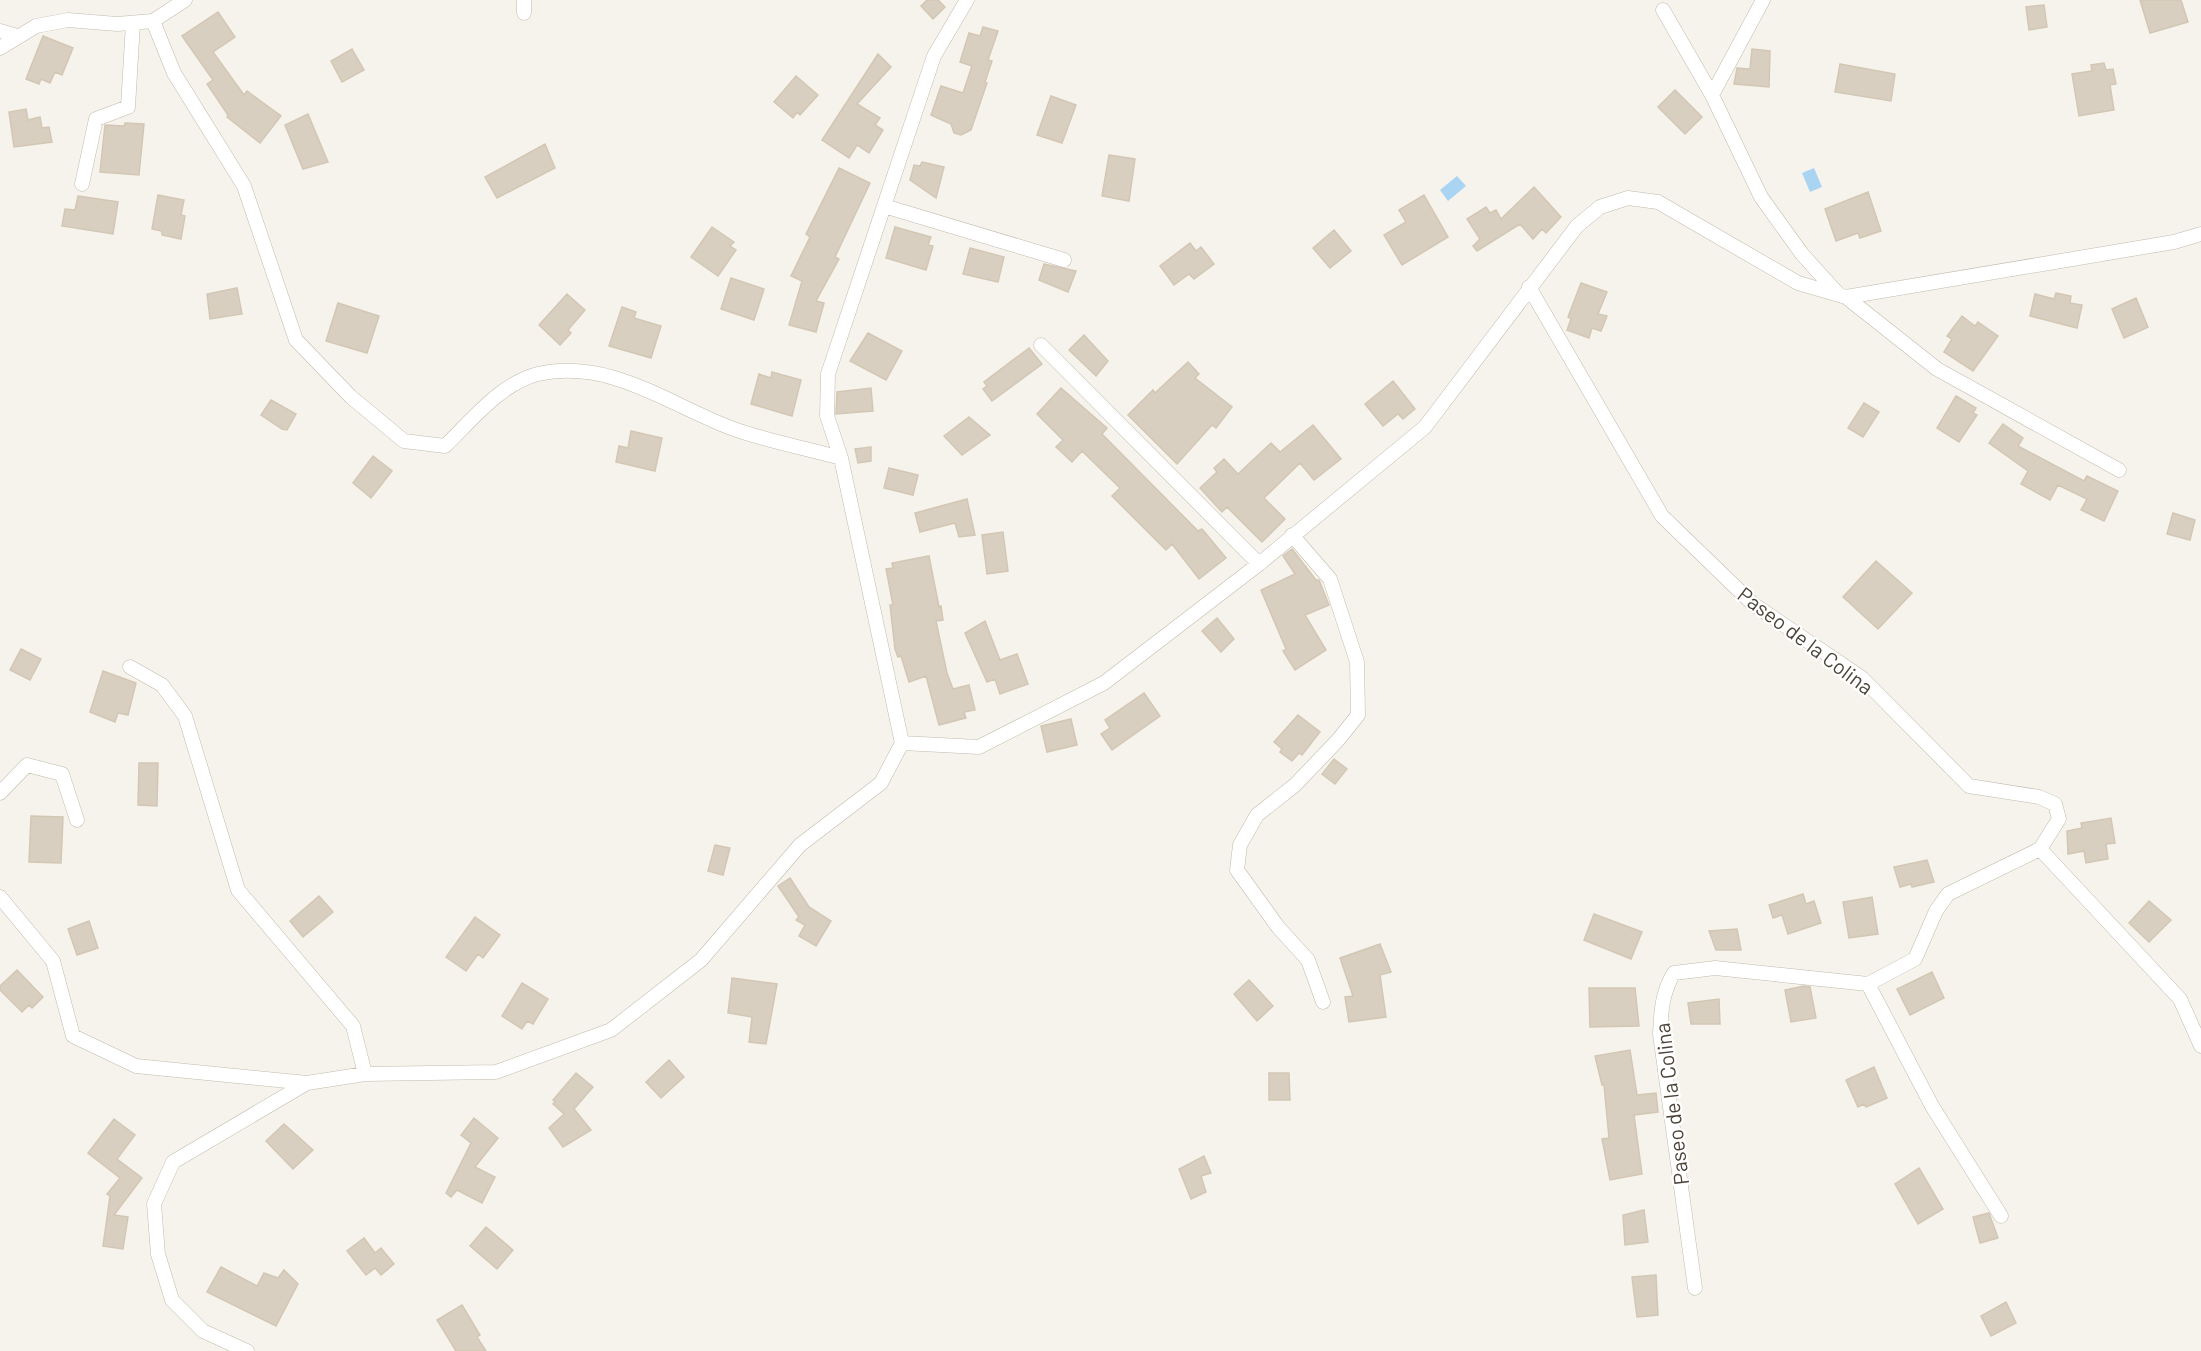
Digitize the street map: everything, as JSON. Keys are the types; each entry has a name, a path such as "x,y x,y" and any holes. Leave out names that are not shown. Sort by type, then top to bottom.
{"street":[{"path":"0,48 36,26 68,20 117,24 153,21 185,0"},
{"path":"0,897 52,961 73,1036 136,1066 307,1083 365,1074 496,1072 611,1030 701,960 800,845 880,783 902,743 841,458 827,416 828,374 934,56 967,0"},
{"path":"1712,95 1763,0"},
{"path":"1664,10 1712,95 1761,197 1802,254 1843,297 1937,369 2119,470"},
{"path":"153,21 174,73 244,186 296,340 351,397 404,441 445,446 505,390 536,375 569,371 600,373 622,379 732,428 841,458"},
{"path":"82,184 96,119 128,107 134,23"},
{"path":"0,31 17,36"},
{"path":"902,743 979,747 1104,683 1259,564 1425,428 1577,226 1600,207 1628,198 1658,202 1798,283 1843,297 2174,242 2201,234"},
{"path":"884,206 1064,260"},
{"name":"Paseo de la Colina","path":"1529,287 1662,516 1753,604 1862,678 1970,786 2039,797 2055,804 2059,819 2040,849"},
{"path":"1041,345 1259,564"},
{"path":"1292,535 1330,579 1357,662 1358,715 1338,740 1295,785 1257,814 1240,844 1237,870 1278,927 1308,960 1323,1002"},
{"path":"130,667 162,685 185,716 238,890 353,1026 365,1074"},
{"path":"0,793 27,765 62,774 77,820"},
{"path":"2001,1215 1932,1106 1868,984 1915,959 1936,910 1948,894 2040,849 2180,999 2201,1046"},
{"name":"Paseo de la Colina","path":"1695,1288 1660,1034 1661,1007 1667,984 1674,973 1715,968 1868,984"},
{"path":"247,1351 202,1331 172,1300 158,1254 154,1204 173,1162 307,1083"}],"water":[{"path":"1814,168 1822,187 1810,192 1802,173"},
{"path":"1457,176 1466,186 1448,201 1440,190"}],"building":[{"path":"927,0 938,0 945,7 933,19 921,6"},
{"path":"2140,0 2181,0 2188,22 2150,33"},
{"path":"2044,5 2047,27 2029,30 2026,7"},
{"path":"218,12 235,37 213,52 244,95 247,91 281,116 260,143 227,117 228,115 207,84 213,80 182,36"},
{"path":"983,27 998,31 988,60 992,61 971,130 961,135 954,133 951,124 931,115 941,86 963,93 972,66 960,62 969,33 980,36"},
{"path":"43,36 73,48 62,75 55,72 50,83 41,79 39,84 26,79"},
{"path":"352,49 364,70 342,82 331,61"},
{"path":"1752,49 1770,51 1769,87 1734,84 1737,68 1750,69"},
{"path":"878,54 891,67 857,104 880,118 875,125 883,130 869,153 857,145 849,158 822,140"},
{"path":"2104,63 2106,70 2113,69 2116,84 2110,85 2114,110 2079,116 2072,74 2092,71 2091,65"},
{"path":"1840,64 1895,74 1891,101 1835,92"},
{"path":"796,76 818,95 800,115 797,112 793,118 774,102"},
{"path":"1675,90 1702,117 1685,134 1658,107"},
{"path":"1051,96 1076,105 1062,143 1037,135"},
{"path":"26,109 28,120 40,117 42,128 49,127 52,142 14,147 9,112"},
{"path":"308,114 328,162 303,169 285,125"},
{"path":"125,123 144,124 139,175 100,172 105,125 124,126"},
{"path":"545,144 555,168 497,198 485,177"},
{"path":"1109,155 1135,159 1129,201 1102,196"},
{"path":"922,162 944,167 936,198 910,180 914,165 920,166"},
{"path":"839,168 870,183 835,257 839,259 816,301 824,303 816,332 789,325 802,281 791,276 810,237 806,234"},
{"path":"1534,187 1561,217 1546,233 1542,229 1533,239 1520,224 1477,251 1473,246 1480,239 1467,219 1486,207 1490,213 1496,210 1501,219"},
{"path":"1868,192 1881,231 1860,238 1858,233 1836,241 1825,209"},
{"path":"158,195 184,200 181,215 185,216 181,239 162,235 162,231 152,229"},
{"path":"1424,195 1448,237 1402,265 1384,235 1406,222 1399,210"},
{"path":"78,196 118,202 113,234 62,226 65,209 75,210"},
{"path":"712,227 734,242 730,246 736,250 718,276 691,257"},
{"path":"895,227 931,237 928,245 933,246 926,270 886,258"},
{"path":"1334,230 1351,251 1330,268 1313,248"},
{"path":"1190,243 1196,251 1201,247 1214,264 1194,279 1189,274 1174,285 1160,266"},
{"path":"970,248 1004,257 998,282 963,274"},
{"path":"1044,264 1076,271 1068,292 1039,280"},
{"path":"731,278 764,289 754,320 721,309"},
{"path":"1581,283 1607,292 1598,314 1607,316 1601,331 1592,328 1589,338 1567,330 1571,319 1568,317"},
{"path":"237,288 242,314 210,319 207,294"},
{"path":"2056,293 2071,296 2070,303 2082,305 2077,328 2030,316 2035,294 2054,299"},
{"path":"567,294 585,310 568,330 571,333 560,345 539,325"},
{"path":"2136,298 2148,327 2124,338 2112,309"},
{"path":"338,303 379,316 367,353 326,341"},
{"path":"622,307 636,312 634,318 661,326 651,358 609,346"},
{"path":"1962,316 1975,326 1978,322 1998,336 1973,371 1944,352 1952,339 1947,336"},
{"path":"868,333 902,351 886,380 850,361"},
{"path":"1084,335 1108,361 1096,376 1069,350"},
{"path":"1029,348 1042,364 992,401 983,389 987,386 984,382"},
{"path":"1188,362 1199,374 1195,378 1232,407 1216,428 1212,425 1177,464 1128,415 1153,390 1155,393"},
{"path":"772,372 801,380 792,416 751,404 759,374 771,378"},
{"path":"1393,381 1415,409 1403,419 1398,414 1383,426 1365,404"},
{"path":"871,388 873,411 836,414 837,392"},
{"path":"1061,388 1107,428 1102,434 1198,531 1202,529 1226,558 1199,579 1172,544 1166,550 1112,496 1120,488 1082,451 1072,462 1056,447 1063,440 1037,414"},
{"path":"1956,396 1976,408 1973,413 1977,415 1959,442 1937,428"},
{"path":"271,400 296,414 287,430 261,415"},
{"path":"1864,403 1879,412 1863,437 1848,428"},
{"path":"969,417 990,435 962,455 944,436"},
{"path":"2003,424 2023,438 2018,446 2084,481 2087,476 2118,491 2104,521 2081,510 2087,499 2058,485 2050,500 2021,484 2028,471 1989,443"},
{"path":"1313,425 1341,459 1314,480 1300,463 1264,498 1285,519 1262,542 1227,507 1222,512 1200,488 1217,472 1214,468 1224,459 1238,474 1271,443 1280,452"},
{"path":"631,431 662,438 655,471 616,462 619,446 628,448"},
{"path":"871,447 871,461 858,463 855,449"},
{"path":"373,456 392,471 371,498 353,483"},
{"path":"889,468 918,475 913,495 884,488"},
{"path":"967,499 975,535 959,537 955,523 920,532 915,513"},
{"path":"2173,513 2195,520 2190,540 2167,534"},
{"path":"1003,532 1008,571 987,574 982,535"},
{"path":"1292,549 1316,580 1319,580 1329,605 1305,615 1326,650 1295,670 1283,651 1286,649 1261,590 1295,574 1283,556"},
{"path":"929,556 939,607 941,606 943,620 936,621 947,673 953,689 969,685 975,710 964,712 966,718 939,725 926,676 909,682 901,656 898,657 895,649 890,605 893,605 886,569 893,568 892,563"},
{"path":"1876,561 1912,593 1878,629 1843,597"},
{"path":"1217,618 1234,639 1221,652 1202,631"},
{"path":"985,621 1000,660 1017,654 1028,684 1000,694 995,679 987,682 965,633"},
{"path":"21,649 41,659 30,680 10,670"},
{"path":"103,671 136,683 128,715 118,713 115,722 90,712"},
{"path":"1144,693 1160,716 1112,750 1101,734 1110,728 1105,720"},
{"path":"1298,715 1320,732 1302,755 1299,753 1292,761 1280,752 1282,749 1274,742"},
{"path":"1071,719 1077,745 1047,752 1041,726"},
{"path":"1334,759 1347,769 1335,784 1322,774"},
{"path":"139,763 158,763 157,806 138,805"},
{"path":"31,816 63,817 61,863 29,862"},
{"path":"2111,818 2115,843 2106,844 2108,859 2086,863 2084,851 2068,854 2067,831 2082,828 2081,823"},
{"path":"715,845 730,848 723,875 708,871"},
{"path":"1927,860 1934,882 1900,887 1894,867"},
{"path":"790,878 809,907 831,921 816,946 799,936 805,925 796,920 799,917 778,886"},
{"path":"1803,894 1806,904 1814,901 1821,923 1788,934 1782,915 1773,918 1769,905"},
{"path":"319,896 333,912 303,937 290,921"},
{"path":"1872,897 1878,934 1849,938 1843,902"},
{"path":"2149,901 2171,920 2149,942 2129,923"},
{"path":"1594,914 1642,932 1631,959 1584,940"},
{"path":"475,917 500,935 483,958 478,954 466,971 446,957"},
{"path":"89,921 98,948 77,955 68,929"},
{"path":"1737,929 1741,950 1716,950 1709,931"},
{"path":"1380,944 1391,972 1380,975 1386,1017 1349,1022 1345,997 1353,996 1340,958"},
{"path":"17,970 43,997 32,1008 29,1005 22,1012 0,990 0,986"},
{"path":"1932,972 1944,998 1910,1015 1897,989"},
{"path":"732,978 777,984 766,1044 749,1042 752,1017 728,1013"},
{"path":"1249,980 1273,1006 1257,1021 1234,994"},
{"path":"522,983 548,999 533,1024 527,1021 522,1029 502,1016"},
{"path":"1810,987 1816,1018 1791,1022 1785,990"},
{"path":"1589,988 1635,988 1639,1026 1590,1027"},
{"path":"1719,999 1720,1024 1691,1024 1688,1003"},
{"path":"1630,1050 1637,1095 1656,1093 1658,1112 1634,1115 1642,1174 1610,1180 1602,1139 1609,1138 1604,1085 1602,1085 1595,1056"},
{"path":"669,1060 684,1077 661,1098 646,1082"},
{"path":"1874,1067 1887,1098 1866,1107 1864,1104 1858,1107 1846,1080"},
{"path":"576,1073 593,1087 574,1109 591,1130 563,1147 549,1128 564,1114 553,1104 555,1101 553,1100"},
{"path":"1269,1073 1289,1073 1290,1100 1269,1100"},
{"path":"474,1118 498,1138 475,1167 495,1177 482,1203 457,1190 451,1197 446,1193 471,1143 461,1135"},
{"path":"114,1119 135,1135 117,1159 142,1178 114,1215 128,1217 123,1249 103,1246 110,1196 107,1194 120,1178 88,1153"},
{"path":"284,1124 313,1150 293,1169 266,1141"},
{"path":"1204,1156 1211,1173 1201,1176 1206,1192 1191,1199 1179,1169"},
{"path":"1919,1168 1943,1209 1918,1224 1895,1184"},
{"path":"1644,1210 1648,1242 1625,1245 1623,1215"},
{"path":"1989,1213 1998,1238 1980,1243 1973,1217"},
{"path":"486,1227 513,1250 497,1269 470,1246"},
{"path":"364,1238 375,1253 381,1248 394,1264 381,1275 375,1268 366,1275 347,1251"},
{"path":"221,1267 257,1286 264,1273 278,1278 284,1270 298,1284 276,1326 207,1292"},
{"path":"1656,1275 1658,1315 1637,1317 1632,1277"},
{"path":"2006,1302 2016,1323 1991,1336 1981,1316"},
{"path":"462,1305 480,1335 477,1337 486,1351 456,1351 437,1320"}]}
